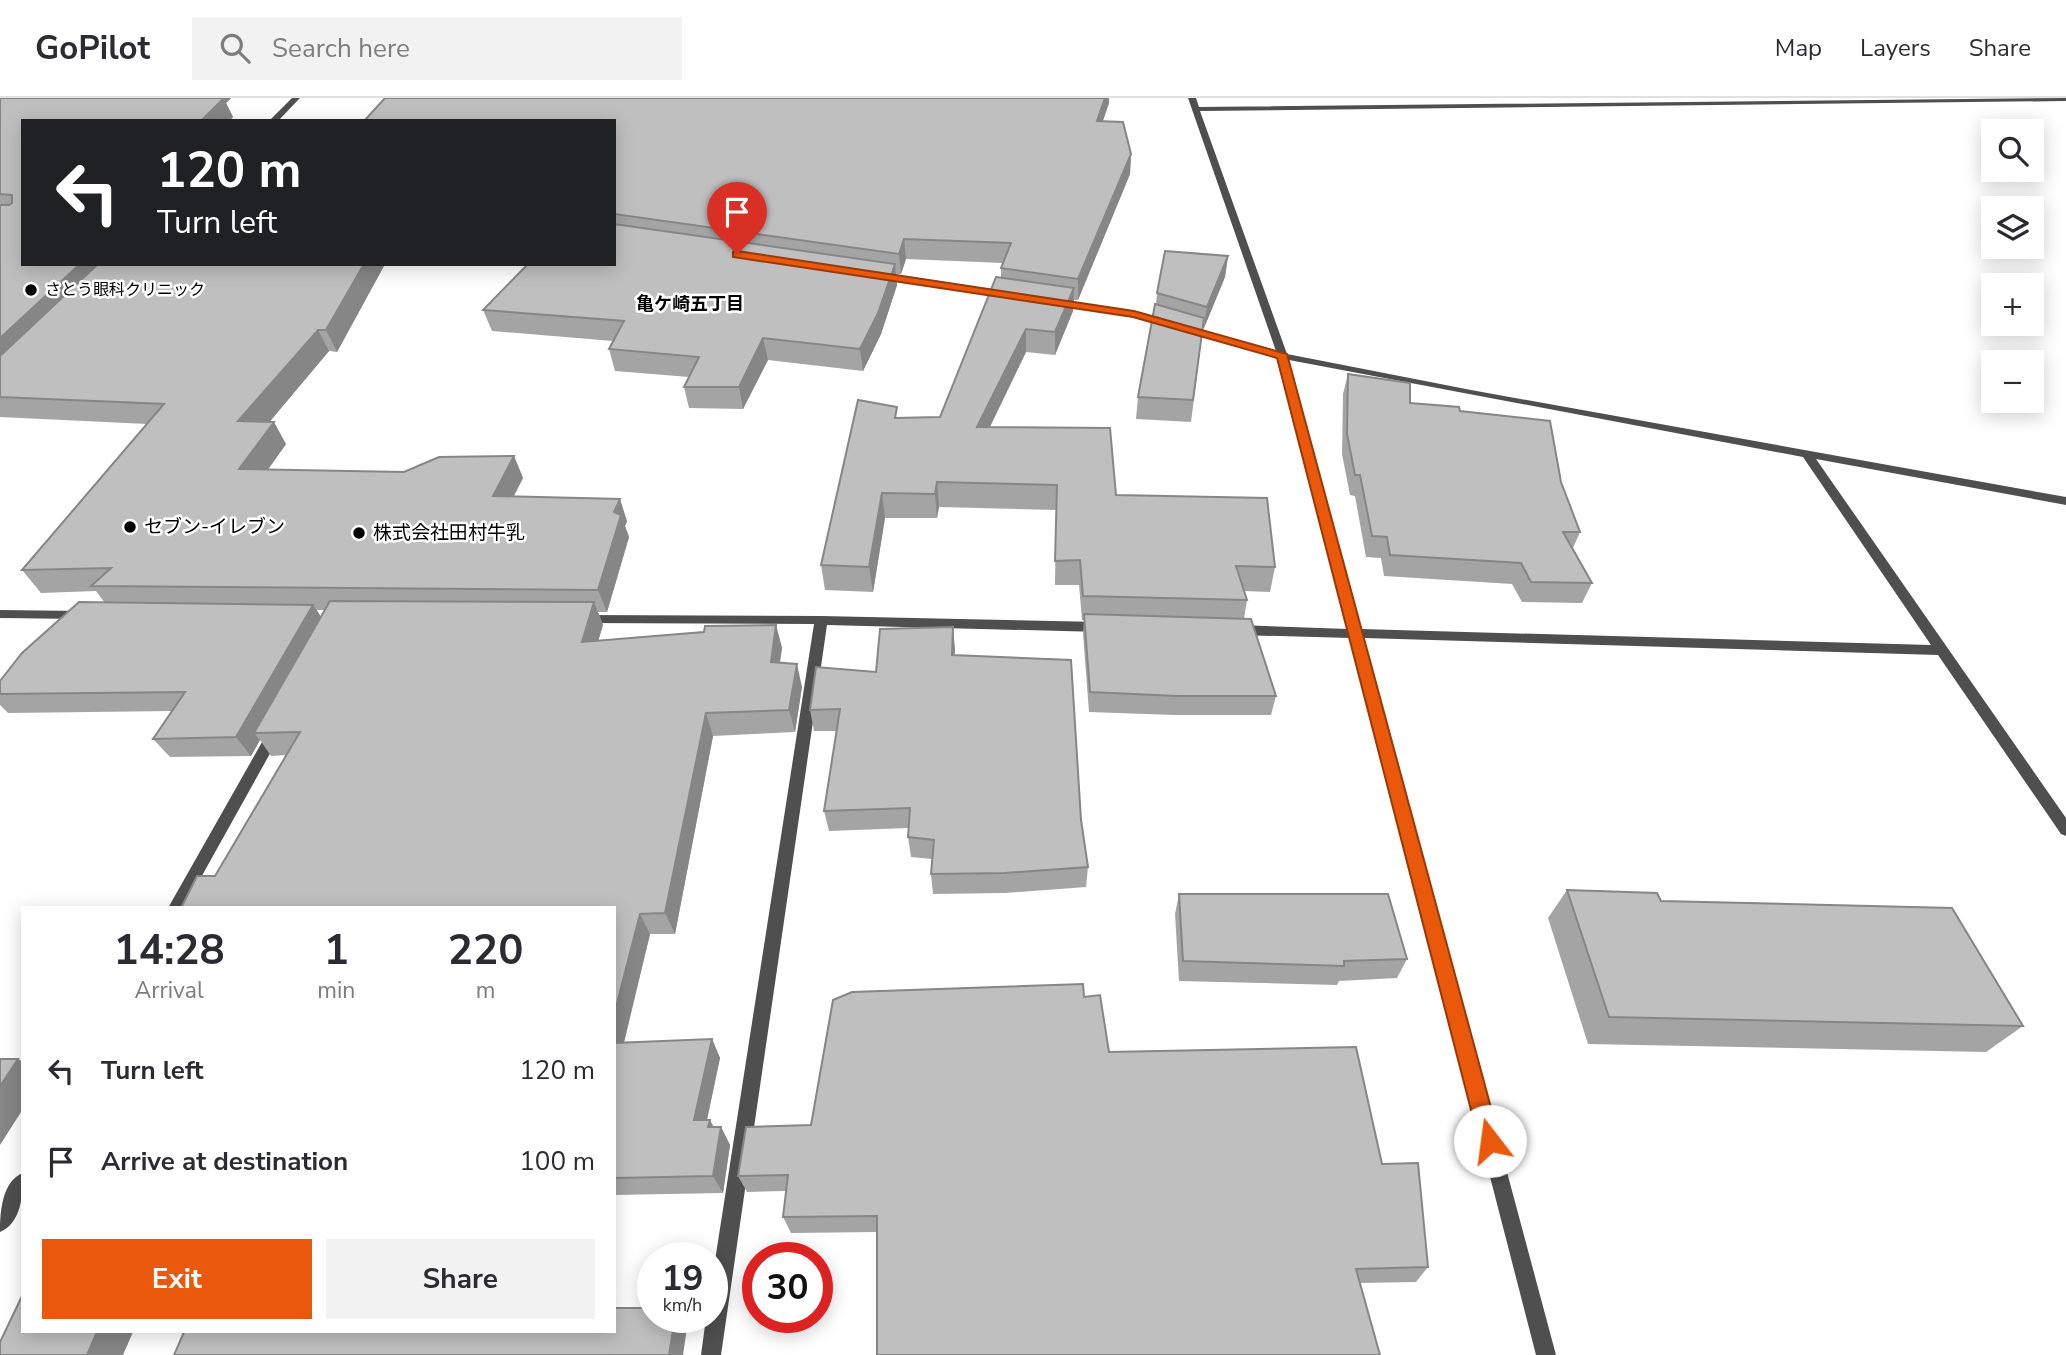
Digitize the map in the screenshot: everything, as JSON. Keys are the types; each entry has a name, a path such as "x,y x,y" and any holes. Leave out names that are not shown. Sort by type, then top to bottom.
{"street":[{"path":"275,119 296,98"},
{"path":"1192,98 1283,356 1546,1355"},
{"path":"1196,108 1441,102 2066,99"},
{"path":"862,273 1025,298"},
{"path":"1039,300 1134,314 1283,356 1808,456 2066,501"},
{"path":"1808,456 2066,830"},
{"path":"0,614 95,615"},
{"path":"573,619 821,620 1109,627"},
{"path":"711,1355 821,620"},
{"path":"1219,630 1942,650"},
{"path":"177,906 285,714"},
{"path":"0,1222 21,1185"}],"building":[{"path":"0,98 224,98 203,119 21,119 21,266 78,266 0,338 0,205 12,203 12,195 0,194"},
{"path":"385,98 1105,98 1097,121 1123,122 1131,154 1078,279 1001,268 1011,243 904,239 899,254 616,214 616,119 366,119"},
{"path":"616,224 895,264 878,313 860,349 763,338 739,387 684,387 699,357 609,349 624,321 483,310 526,266 616,266"},
{"path":"1165,251 1228,256 1207,307 1157,293"},
{"path":"96,266 363,266 326,330 318,330 238,421 274,422 239,469 404,472 439,457 514,456 493,496 620,499 614,512 621,515 598,590 91,586 111,568 22,570 164,404 0,397 0,356"},
{"path":"996,277 1074,288 1055,332 1026,329 977,427 1110,428 1116,495 1267,498 1275,567 1236,566 1247,600 1083,596 1080,560 1055,561 1057,485 937,482 935,494 882,493 869,567 821,565 858,400 897,407 895,418 940,417"},
{"path":"1155,304 1204,318 1193,400 1138,397"},
{"path":"1348,374 1410,383 1410,403 1459,407 1460,411 1550,421 1561,482 1580,532 1563,532 1592,583 1531,582 1521,563 1390,555 1387,537 1372,536 1360,475 1355,475 1347,434"},
{"path":"330,601 594,602 582,642 704,632 705,626 776,625 771,662 797,664 789,710 706,713 665,913 640,914 616,1007 616,906 182,906 197,876 215,876 300,732 254,733"},
{"path":"79,602 313,605 236,737 153,739 185,692 0,694 0,681 22,653"},
{"path":"1084,614 1251,619 1276,696 1177,696 1090,692"},
{"path":"953,627 952,655 1071,660 1081,820 1088,867 1004,873 931,874 934,840 908,837 910,808 824,811 840,709 810,710 816,667 876,672 880,629"},
{"path":"1567,890 1657,893 1661,901 1952,908 2023,1026 1609,1017"},
{"path":"1179,894 1388,894 1407,959 1344,961 1344,966 1183,961"},
{"path":"1083,984 1084,997 1100,995 1109,1052 1356,1047 1382,1164 1418,1163 1428,1267 1356,1269 1380,1355 877,1355 877,1216 783,1217 788,1175 738,1176 746,1127 811,1125 833,1000 852,992"},
{"path":"712,1039 694,1120 710,1120 708,1127 721,1127 713,1176 616,1178 616,1043"},
{"path":"0,1059 18,1059 0,1086"},
{"path":"21,1298 21,1333 97,1333 87,1355 0,1355 0,1342"},
{"path":"616,1308 637,1308 637,1333 673,1333 669,1355 174,1355 184,1333 616,1333"}],"place":[{"name":"さとう眼科クリニック","path":"31,290"},
{"name":"セブン-イレブン","path":"130,527"},
{"name":"株式会社田村牛乳","path":"359,533"}],"district":[{"name":"亀ケ崎五丁目","path":"690,304"}],"route":[{"path":"737,254 1134,314 1283,356 1490,1141"}]}
